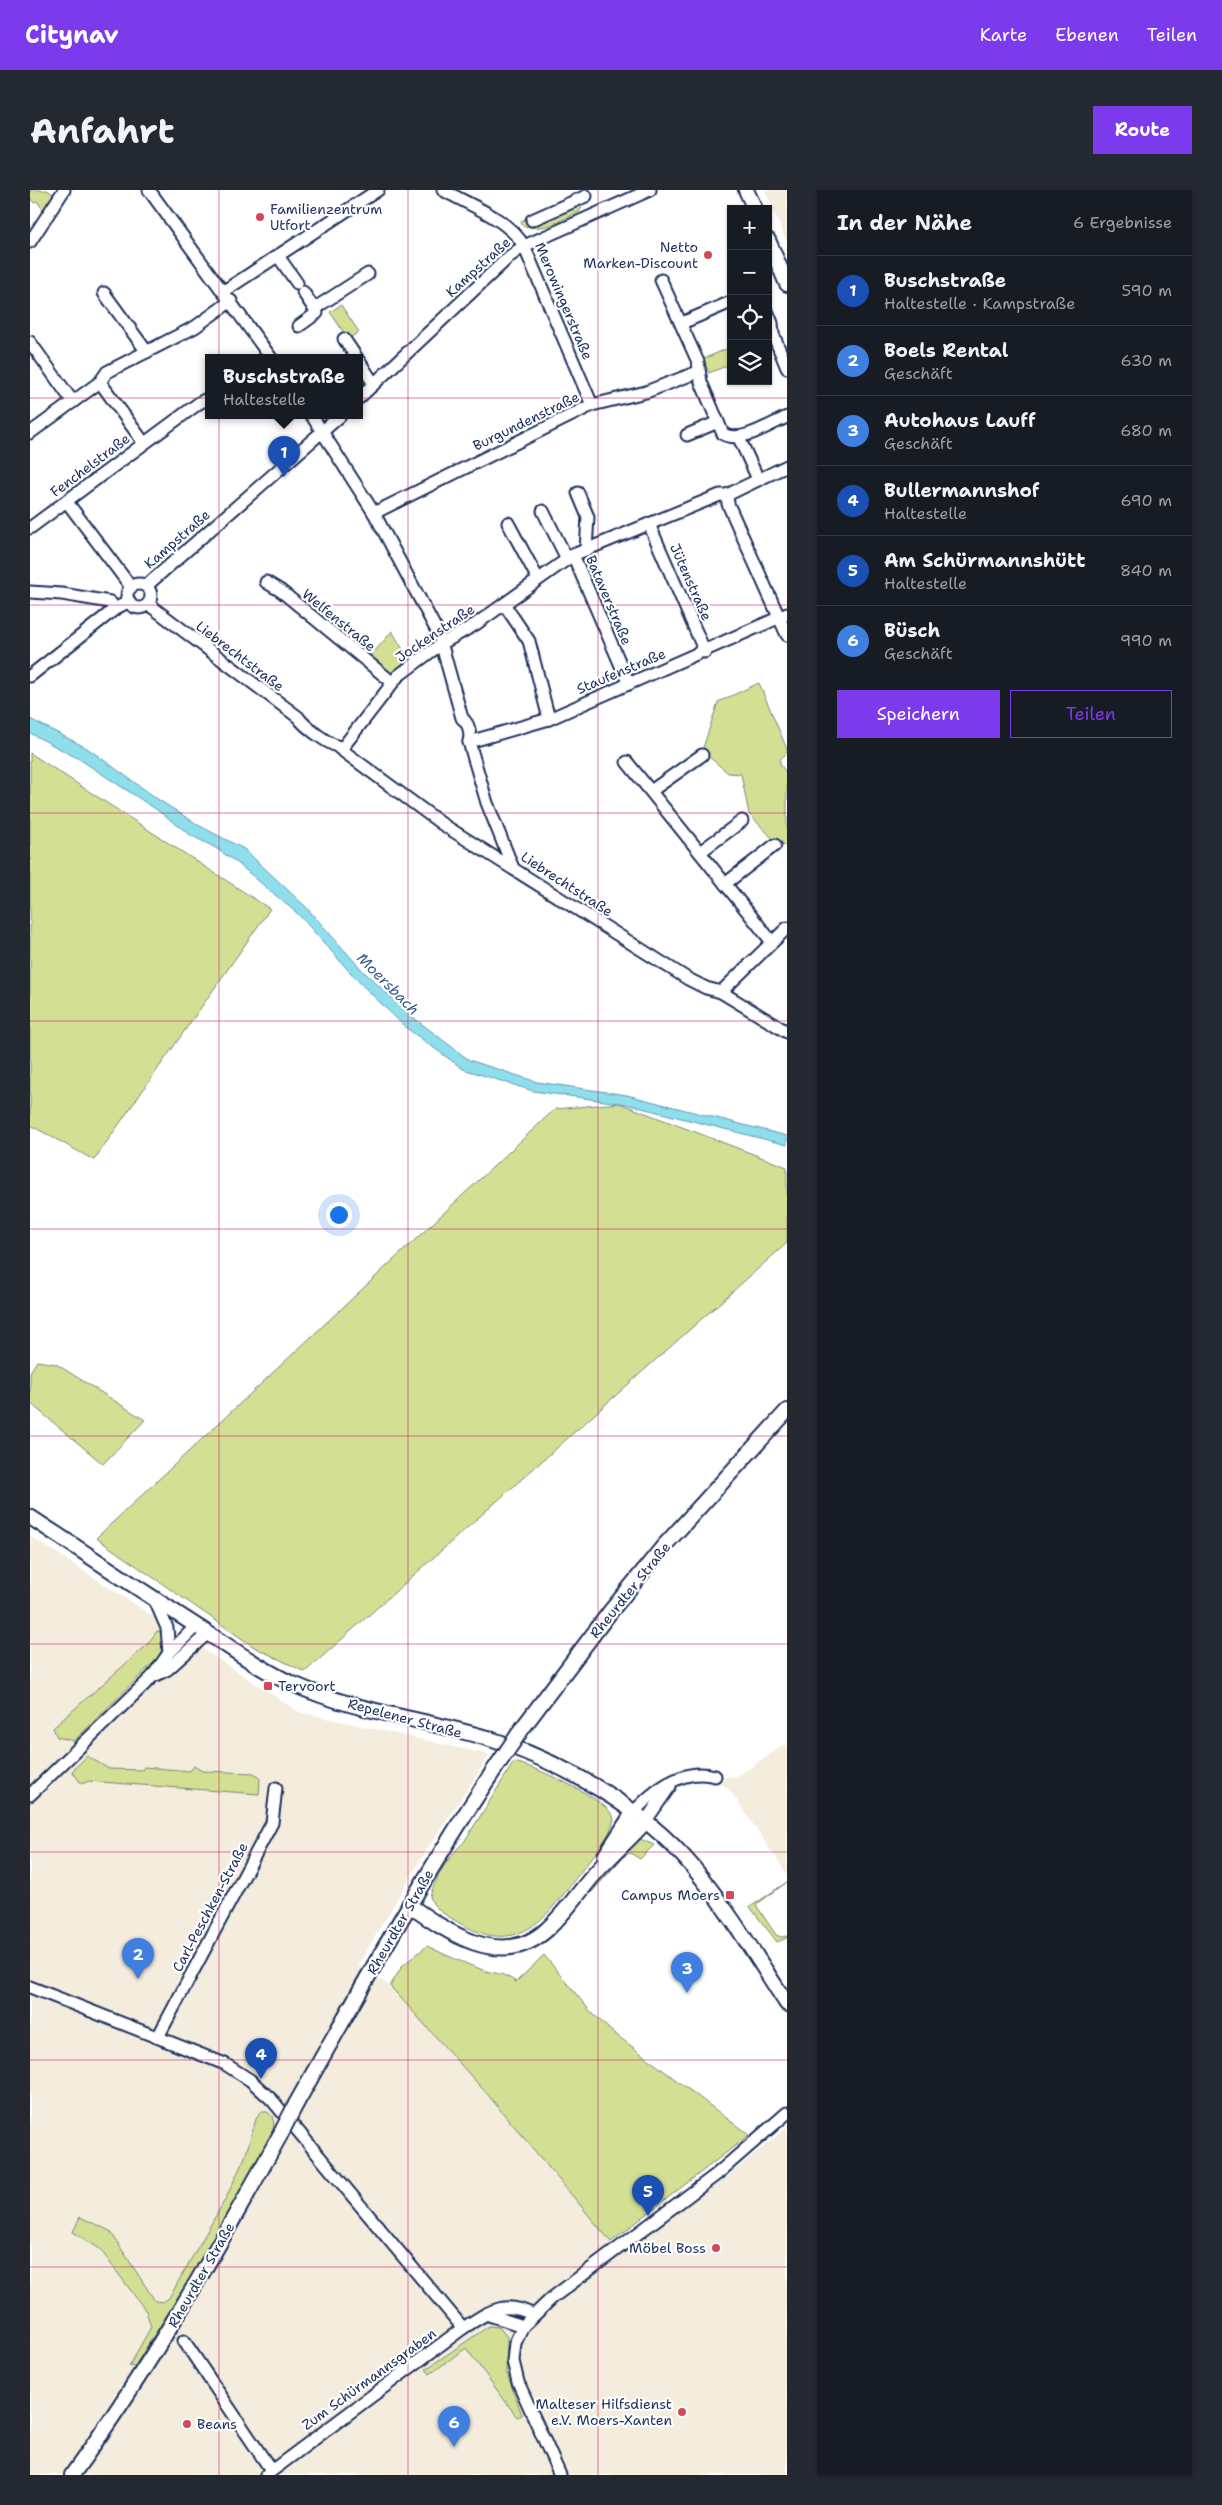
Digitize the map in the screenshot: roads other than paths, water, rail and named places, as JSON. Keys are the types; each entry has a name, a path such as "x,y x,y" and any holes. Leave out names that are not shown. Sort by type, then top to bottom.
{"main road":[{"path":"746,190 752,205"},
{"path":"772,249 787,284"},
{"name":"Rheurdter Straße","path":"72,2475 159,2347 215,2254 296,2104 409,1905 450,1836 492,1773 524,1726 610,1612 663,1547 787,1411"},
{"name":"Repelener Straße","path":"30,1517 274,1675 312,1692 376,1712 488,1739 534,1754 587,1782 633,1813 692,1866 718,1900 787,2004"},
{"path":"593,1876 633,1813"},
{"path":"409,1905 448,1932 482,1946 508,1948 526,1944 554,1923 593,1876 644,1822"}],"street":[{"path":"30,242 64,190"},
{"path":"149,190 268,354"},
{"path":"30,433 100,382 107,372 195,327 227,296 278,256 378,190"},
{"name":"Merowingerstraße","path":"443,190 504,224 516,234 524,246 592,405"},
{"name":"Kampstraße","path":"363,394 510,256 524,246 650,190"},
{"path":"532,220 585,193 594,215"},
{"path":"278,256 315,308 316,313 299,326"},
{"path":"315,308 368,274"},
{"path":"661,280 698,362 698,372 723,434 739,438 787,417"},
{"path":"104,293 147,352"},
{"path":"682,323 727,304"},
{"path":"772,323 773,334 787,368"},
{"path":"344,339 354,354"},
{"path":"30,343 73,402"},
{"path":"363,368 374,384"},
{"name":"Burgundenstraße","path":"374,513 592,405 646,392 698,372"},
{"name":"Fenchelstraße","path":"100,382 144,443"},
{"name":"Fenchelstraße","path":"30,528 199,402 205,400"},
{"path":"314,419 374,513 439,634 462,718 466,722 471,735 469,742 487,804 514,868"},
{"name":"Kampstraße","path":"146,586 337,419"},
{"path":"687,435 718,422"},
{"path":"739,438 758,479"},
{"name":"Jockenstraße","path":"341,747 392,682 441,644 504,604 570,557 720,495 727,495 787,466"},
{"path":"578,493 588,517 586,550"},
{"path":"727,495 728,504 783,616 787,635"},
{"path":"67,502 131,587"},
{"path":"543,511 570,557"},
{"path":"508,522 538,579"},
{"name":"Jütenstraße","path":"649,524 705,652"},
{"name":"Bataverstraße","path":"570,557 629,684"},
{"name":"Welfenstraße","path":"266,582 392,682"},
{"path":"138,584 146,586 151,593 148,604 136,607 129,601 127,595 131,587 138,584"},
{"path":"30,592 110,602 115,609"},
{"path":"30,676 115,609 129,601"},
{"name":"Liebrechtstraße","path":"148,604 298,717 302,723 341,747 442,824 688,979 706,988 721,992 787,1032"},
{"path":"504,604 528,641 549,719"},
{"name":"Staufenstraße","path":"469,742 549,719 705,652 783,616"},
{"path":"651,791 702,755"},
{"path":"627,762 772,942"},
{"path":"700,852 742,821"},
{"path":"725,884 775,845"},
{"path":"721,992 787,928"},
{"path":"154,1598 167,1628 169,1653"},
{"path":"30,1795 152,1677 169,1653 202,1630"},
{"path":"152,1677 168,1668 202,1630"},
{"path":"633,1813 645,1800 672,1782 698,1773 715,1776"},
{"path":"644,1822 672,1782"},
{"name":"Carl-Peschken-Straße","path":"158,2037 272,1823 276,1788"},
{"path":"30,1987 225,2064 250,2080 272,2100 464,2328"},
{"path":"560,2475 523,2395 513,2361 516,2343 523,2326 552,2298 717,2174 787,2113"},
{"name":"Zum Schürmannsgraben","path":"184,2341 268,2473 464,2328 486,2314 501,2308 513,2307 533,2315"},
{"path":"486,2314 523,2326"}],"water":[{"name":"Moersbach","path":"30,719 87,748 159,800 200,826 244,849 306,907 363,971 414,1018 469,1060 537,1082 627,1095 787,1136 787,1145 626,1104 533,1091 463,1069 405,1027 356,979 299,915 236,862 214,847 192,836 154,808 79,759 30,733"}],"place":[{"name":"Familienzentrum Utfort","path":"260,217"},
{"name":"Netto Marken-Discount","path":"708,255"},
{"name":"Buschstraße","path":"284,477"},
{"name":"Tervoort","path":"268,1686"},
{"name":"Campus Moers","path":"730,1895"},
{"name":"Boels Rental","path":"138,1979"},
{"name":"Autohaus Lauff","path":"687,1993"},
{"name":"Bullermannshof","path":"261,2079"},
{"name":"Am Schürmannshütt","path":"648,2216"},
{"name":"Möbel Boss","path":"716,2248"},
{"name":"Malteser Hilfsdienst e.V. Moers-Xanten","path":"682,2412"},
{"name":"Beans","path":"187,2424"},
{"name":"Büsch","path":"454,2447"}]}
